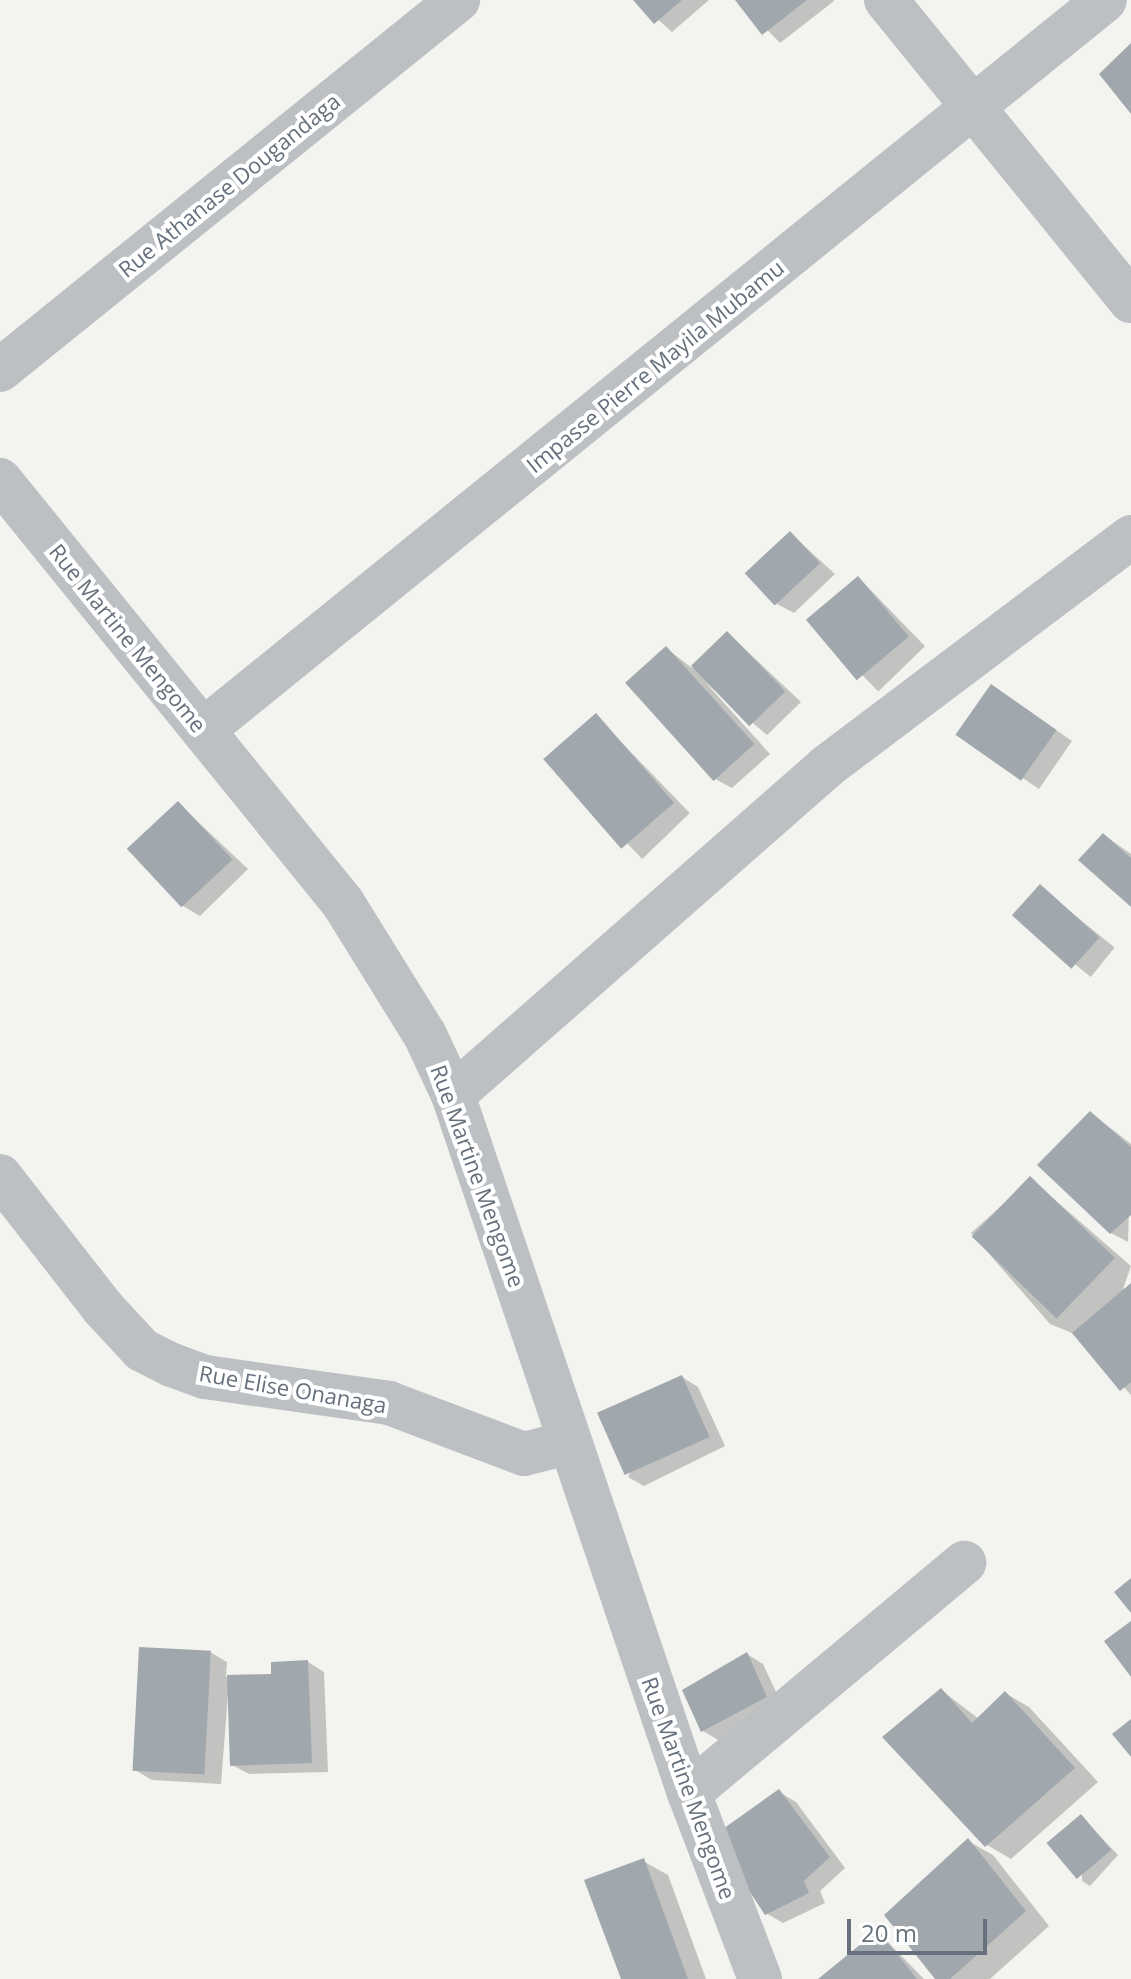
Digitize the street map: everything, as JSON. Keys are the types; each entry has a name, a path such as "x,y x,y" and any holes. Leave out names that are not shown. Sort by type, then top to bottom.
{"street":[{"name":"Rue Athanase Dougandaga","path":"0,370 458,0"},
{"path":"886,0 977,107 1131,301"},
{"name":"Impasse Pierre Mayila Mubamu","path":"203,730 977,107 1105,0"},
{"name":"Rue Martine Mengome","path":"0,480 203,730 390,971 453,1095 567,1443 689,1793 760,1979"},
{"path":"453,1095 826,767 1131,537"},
{"name":"Rue Elise Onanaga","path":"0,1176 103,1308 142,1350 172,1365 205,1377 389,1403 524,1454 567,1443"},
{"path":"689,1793 964,1563"}],"building":[{"path":"633,0 682,0 654,24"},
{"path":"735,0 807,0 762,35"},
{"path":"1131,43 1131,114 1099,74"},
{"path":"790,531 820,563 775,605 745,573"},
{"path":"858,576 909,637 857,680 806,620"},
{"path":"727,631 785,691 749,726 691,666"},
{"path":"666,646 754,744 713,781 625,683"},
{"path":"991,684 1057,730 1021,781 955,735"},
{"path":"596,713 674,803 621,849 543,759"},
{"path":"178,801 233,860 181,907 127,849"},
{"path":"1103,833 1131,858 1131,907 1078,860"},
{"path":"1040,884 1099,938 1071,969 1012,915"},
{"path":"1090,1111 1131,1147 1131,1215 1110,1234 1037,1165"},
{"path":"1030,1176 1115,1258 1057,1318 972,1236"},
{"path":"1131,1283 1131,1382 1120,1391 1072,1333"},
{"path":"682,1375 710,1437 625,1475 597,1413"},
{"path":"1131,1578 1131,1613 1114,1592"},
{"path":"1131,1621 1131,1677 1104,1641"},
{"path":"139,1647 211,1651 204,1775 133,1771"},
{"path":"747,1652 767,1697 701,1732 682,1690"},
{"path":"308,1660 312,1763 230,1766 227,1675 271,1674 271,1662"},
{"path":"941,1688 972,1723 1005,1691 1075,1768 985,1847 882,1737"},
{"path":"1131,1719 1131,1757 1112,1734"},
{"path":"779,1789 830,1857 804,1881 809,1893 765,1915 713,1836"},
{"path":"1081,1814 1111,1850 1077,1879 1047,1843"},
{"path":"968,1838 1026,1911 950,1979 935,1979 884,1915"},
{"path":"644,1858 688,1979 621,1979 584,1880"},
{"path":"878,1930 917,1979 818,1979"}]}
